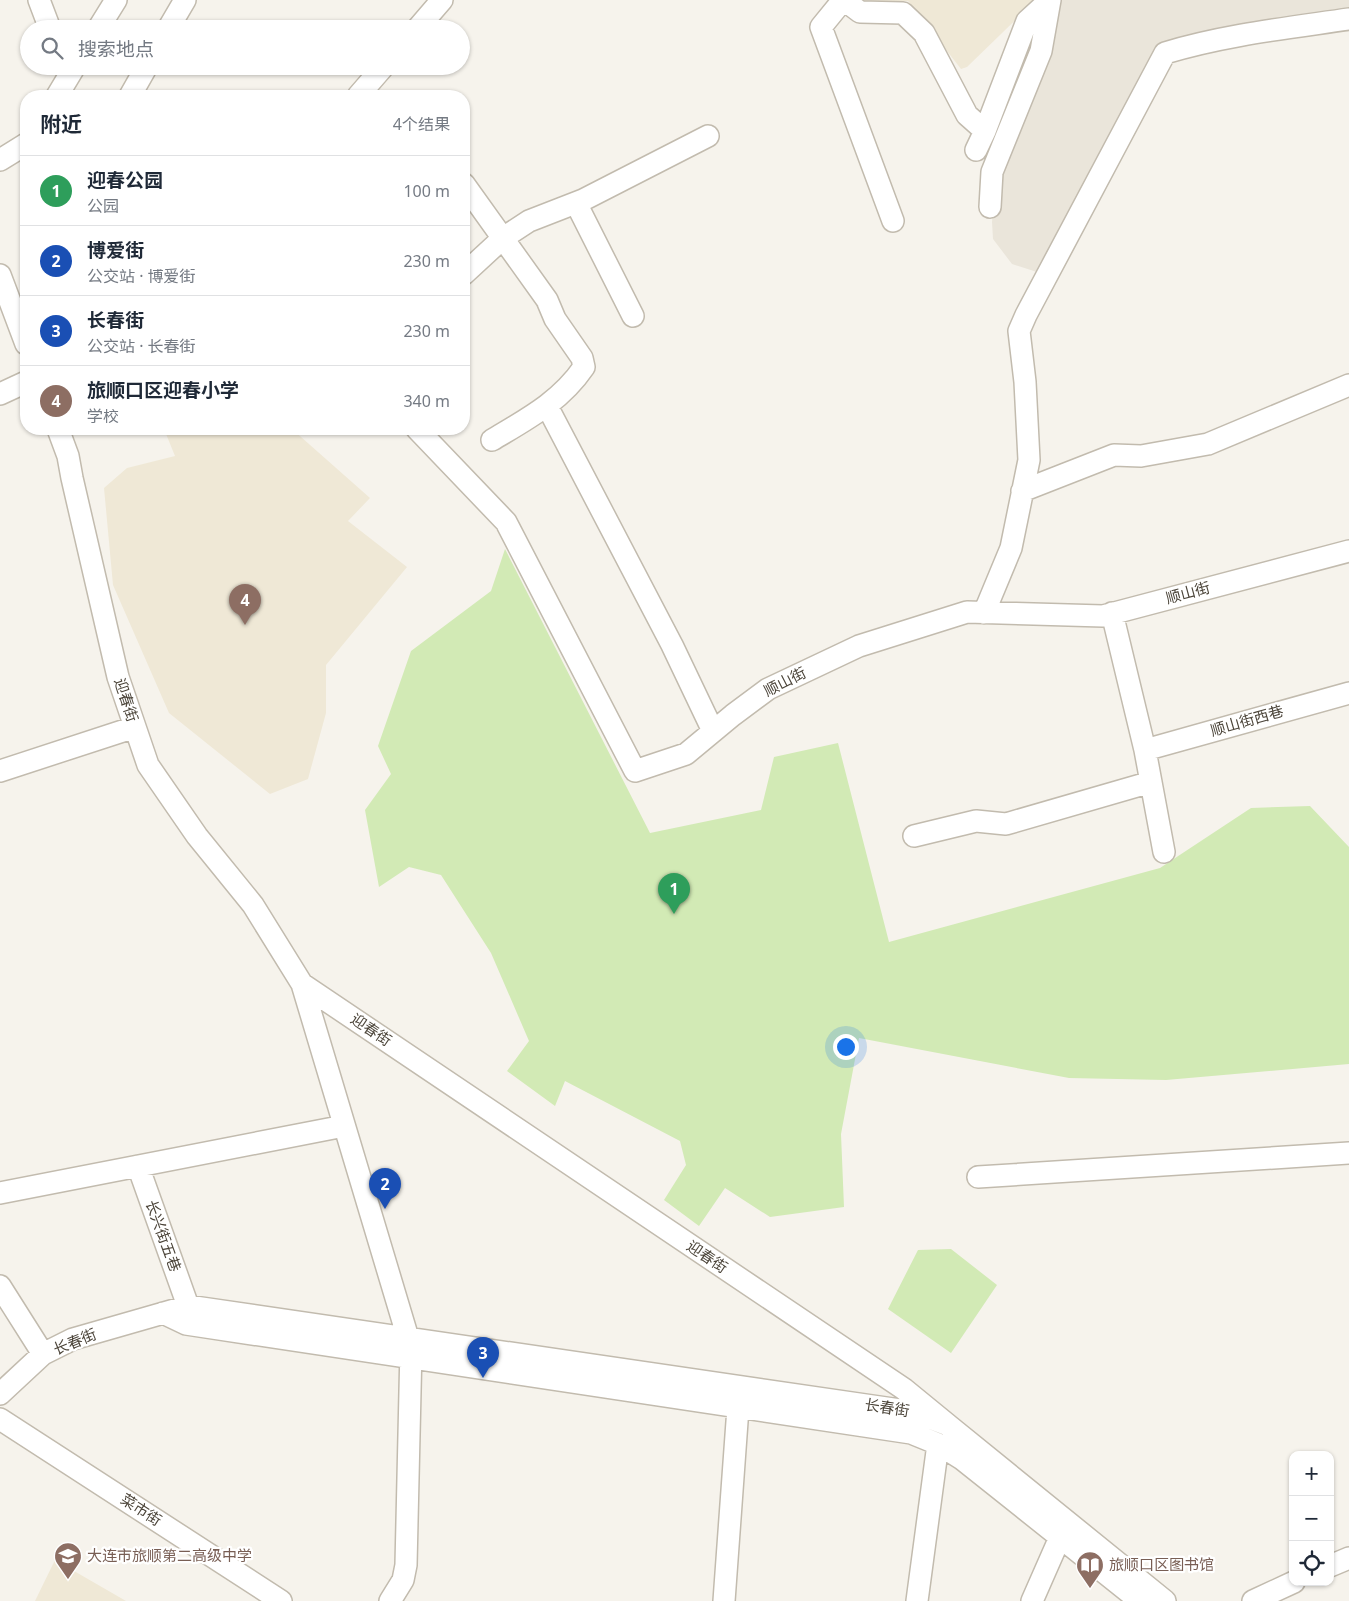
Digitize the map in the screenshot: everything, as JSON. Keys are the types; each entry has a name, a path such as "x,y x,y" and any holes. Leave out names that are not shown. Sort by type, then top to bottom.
{"street":[{"path":"39,0 47,20"},
{"path":"104,20 116,0"},
{"path":"173,20 185,0"},
{"path":"425,20 442,0"},
{"path":"893,221 821,27 844,0 860,12 903,13 924,33 980,141 1027,21 1050,0"},
{"path":"990,207 992,172 1041,50 1050,0"},
{"path":"984,613 1011,548 1028,460 1025,382 1019,332 1026,315 1164,53 1185,47 1259,33 1349,19"},
{"path":"133,90 142,75"},
{"path":"369,90 378,75"},
{"path":"470,268 503,238 529,221 576,202 708,136"},
{"path":"0,160 20,148"},
{"path":"470,192 547,300 555,319 582,358 584,366 575,379 547,406 492,440"},
{"path":"576,202 633,316"},
{"path":"0,275 20,325"},
{"path":"0,394 20,385"},
{"path":"1022,491 1114,455 1141,456 1208,444 1349,385"},
{"path":"547,406 672,645 713,732"},
{"name":"迎春街","path":"60,435 68,456 118,677 148,765 197,836 253,905 302,984 904,1389 948,1425"},
{"name":"顺山街","path":"423,435 506,522 635,771 686,754 768,688 859,646 968,612 1103,616 1349,551"},
{"path":"1112,613 1146,750 1164,852"},
{"name":"顺山街西巷","path":"1146,750 1349,693"},
{"path":"0,771 135,727"},
{"path":"914,836 976,821 1006,824 1151,782"},
{"path":"302,984 410,1348 406,1565 403,1580 390,1601"},
{"path":"0,1193 344,1126"},
{"path":"978,1177 1349,1153"},
{"name":"长兴街五巷","path":"138,1166 188,1306"},
{"path":"0,1286 44,1354"},
{"name":"长春街","path":"0,1394 44,1354 73,1339 188,1306 410,1348 739,1397 914,1412 948,1425 1140,1601"},
{"name":"长春街","path":"163,1313 186,1324 410,1348"},
{"path":"724,1601 739,1397"},
{"name":"长春街","path":"739,1397 911,1434 938,1444 1165,1601"},
{"name":"菜市街","path":"0,1419 281,1601"},
{"path":"917,1601 938,1444"},
{"path":"1032,1601 1063,1529"},
{"path":"1334,1564 1349,1558"},
{"path":"1253,1601 1289,1584"}],"shaded area":[{"path":"851,0 1036,0 967,67 961,69 908,1 859,7"},
{"path":"1059,0 1349,0 1349,12 1157,47 1040,273 1012,264 993,239 992,222 998,162"},
{"path":"166,435 299,435 370,498 348,521 407,567 326,665 326,713 308,779 270,794 169,713 113,585 104,488 127,468 175,456"},
{"name":"大连市旅顺第二高级中学","path":"55,1560 126,1601 35,1601"}],"green space":[{"path":"505,549 650,833 761,810 774,757 838,743 889,942 1160,868 1251,808 1310,806 1349,847 1349,1064 1166,1080 1069,1078 859,1038 841,1134 844,1207 770,1217 725,1188 699,1226 664,1200 686,1165 680,1141 565,1081 555,1106 507,1071 529,1041 491,953 441,875 409,867 379,887 365,810 391,774 378,746 411,651 491,591"},
{"path":"951,1249 997,1285 951,1353 888,1309 918,1250"}],"place":[{"name":"旅顺口区迎春小学","path":"245,625"},
{"name":"迎春公园","path":"674,914"},
{"name":"博爱街","path":"385,1209"},
{"name":"长春街","path":"483,1378"},
{"name":"大连市旅顺第二高级中学","path":"68,1580"},
{"name":"旅顺口区图书馆","path":"1090,1589"}]}
